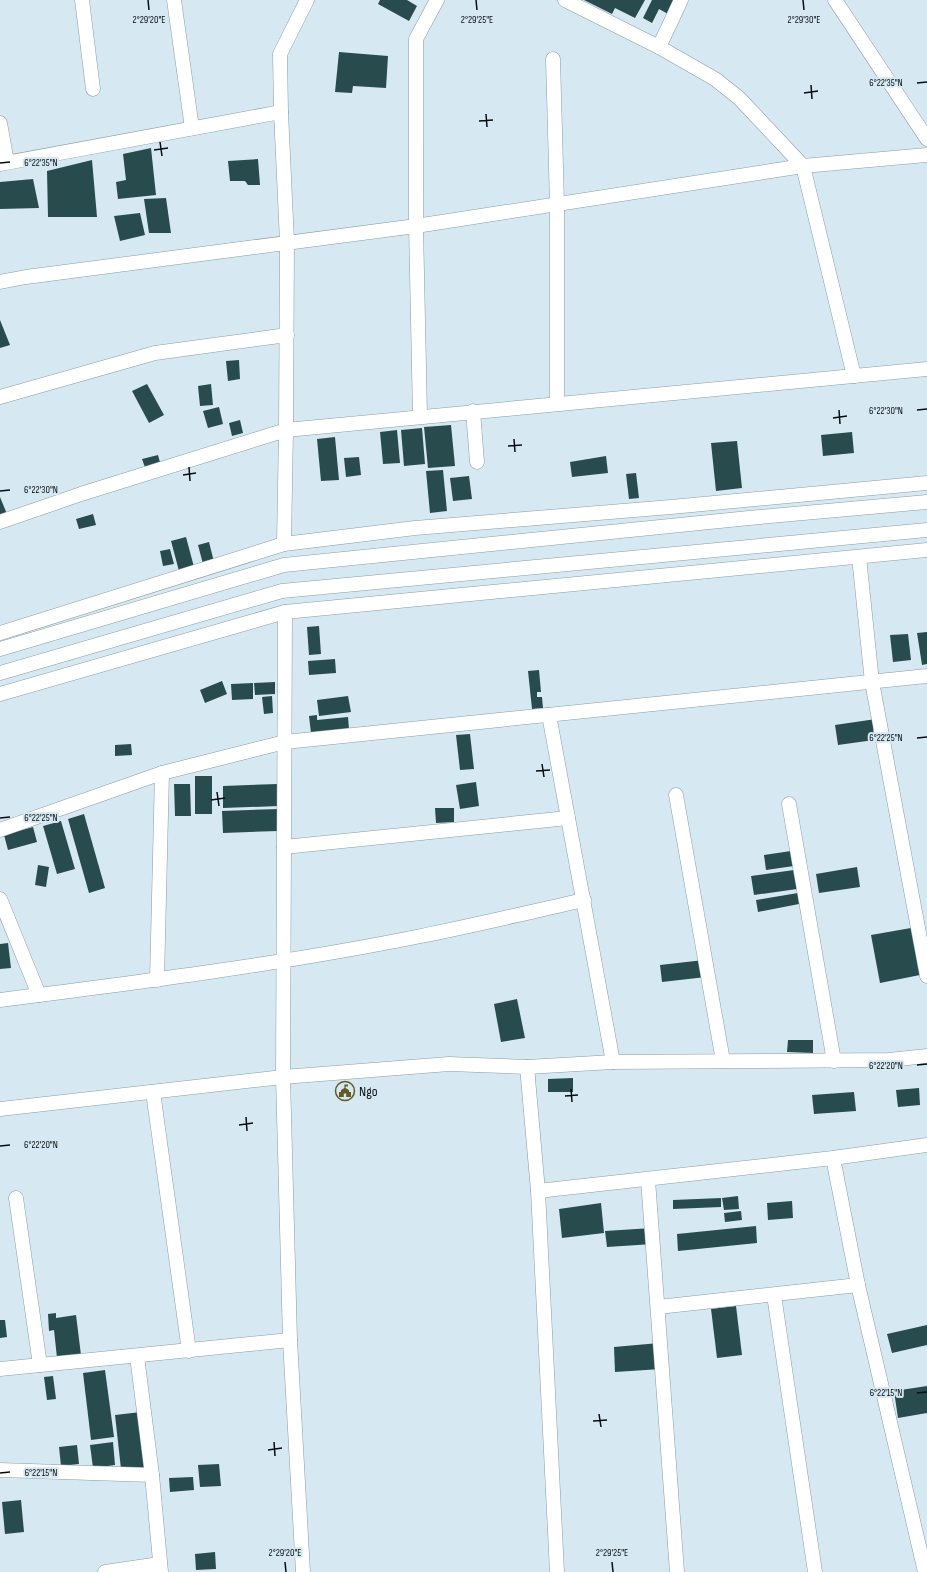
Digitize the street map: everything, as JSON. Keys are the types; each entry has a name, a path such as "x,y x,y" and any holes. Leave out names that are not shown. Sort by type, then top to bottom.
{"street":[{"path":"82,0 93,89"},
{"path":"174,0 192,128"},
{"path":"284,544 287,242 280,112 280,54 307,0"},
{"path":"420,416 416,226 416,39 436,0"},
{"path":"565,0 659,47 715,79 739,98 803,166 854,376"},
{"path":"659,47 680,0"},
{"path":"835,0 927,139"},
{"path":"553,58 557,204 557,404"},
{"path":"0,123 3,163 280,112"},
{"path":"0,282 26,276 416,226 803,166 927,155"},
{"path":"0,396 155,353 287,335"},
{"path":"0,522 81,494 286,430 420,416 927,369"},
{"path":"473,411 477,462"},
{"path":"0,632 284,544 415,528 671,508 927,483"},
{"path":"0,649 284,565 417,550 927,502"},
{"path":"415,528 417,550"},
{"path":"0,673 282,591 927,530"},
{"path":"0,694 285,612 927,550"},
{"path":"858,557 872,682 927,976"},
{"path":"285,612 283,1077 290,1340 303,1572"},
{"path":"0,830 162,772 285,742 927,676"},
{"path":"549,715 614,1062"},
{"path":"157,980 162,772"},
{"path":"676,795 723,1061"},
{"path":"789,804 834,1061"},
{"path":"284,847 568,818"},
{"path":"0,899 39,995"},
{"path":"0,1000 157,980 283,960 420,936 584,900"},
{"path":"0,1109 283,1077 449,1064 527,1067 614,1062 888,1060 927,1056"},
{"path":"527,1067 538,1191 557,1572"},
{"path":"153,1092 189,1351"},
{"path":"538,1191 648,1180 927,1145"},
{"path":"833,1158 858,1285 925,1572"},
{"path":"648,1180 677,1572"},
{"path":"16,1198 40,1365"},
{"path":"658,1307 774,1296 858,1285"},
{"path":"774,1296 815,1572"},
{"path":"0,1369 290,1340"},
{"path":"105,1572 161,1568 152,1475 137,1356"},
{"path":"0,1470 152,1475"}],"building":[{"path":"380,0 407,0 417,6 409,21 378,4"},
{"path":"584,0 645,0 635,18 615,8 612,14"},
{"path":"652,0 678,0 670,15 659,9 652,23 643,18"},
{"path":"339,52 388,56 386,88 353,86 352,93 335,92"},
{"path":"151,148 156,195 118,199 116,182 126,180 123,154"},
{"path":"258,159 260,185 248,185 245,181 230,181 228,161"},
{"path":"92,160 97,217 48,217 47,171"},
{"path":"33,179 39,208 0,209 0,182"},
{"path":"166,198 171,233 149,233 144,199"},
{"path":"140,213 145,235 120,241 114,216"},
{"path":"0,320 10,345 0,348"},
{"path":"239,360 240,379 228,381 226,361"},
{"path":"147,384 164,415 149,423 132,391"},
{"path":"211,384 213,405 200,406 198,386"},
{"path":"219,407 223,424 208,428 203,411"},
{"path":"240,420 243,433 232,436 229,423"},
{"path":"451,425 455,466 428,468 424,427"},
{"path":"422,428 425,464 404,466 401,430"},
{"path":"397,430 400,463 383,464 380,432"},
{"path":"852,432 854,453 823,456 821,435"},
{"path":"335,437 339,480 321,481 317,439"},
{"path":"737,441 742,488 716,491 711,443"},
{"path":"158,455 161,466 146,470 142,459"},
{"path":"606,456 608,473 572,477 570,462"},
{"path":"359,457 361,475 346,477 344,458"},
{"path":"443,470 447,511 430,513 426,471"},
{"path":"636,473 639,498 629,499 626,474"},
{"path":"469,476 472,499 453,501 450,478"},
{"path":"0,497 7,514 0,517"},
{"path":"93,514 96,525 79,529 76,519"},
{"path":"186,537 194,567 179,571 171,541"},
{"path":"209,542 214,562 203,564 198,545"},
{"path":"170,549 174,564 163,566 160,551"},
{"path":"319,626 321,654 309,655 307,627"},
{"path":"927,632 927,664 922,665 917,633"},
{"path":"908,634 911,660 893,662 890,635"},
{"path":"335,659 336,673 309,675 308,661"},
{"path":"539,670 541,692 537,692 537,697 542,697 543,708 532,709 528,671"},
{"path":"222,681 227,694 205,703 200,690"},
{"path":"275,682 275,694 255,695 254,683"},
{"path":"253,683 253,699 232,700 231,684"},
{"path":"272,696 273,713 264,714 262,697"},
{"path":"348,696 351,712 319,716 317,700"},
{"path":"317,715 317,720 348,717 349,729 311,733 309,716"},
{"path":"876,719 877,727 873,728 874,740 838,745 835,725"},
{"path":"470,734 474,769 460,770 456,735"},
{"path":"131,744 132,755 115,756 115,745"},
{"path":"195,776 212,776 212,814 195,814"},
{"path":"476,782 479,806 460,809 456,785"},
{"path":"174,784 190,784 191,816 175,816"},
{"path":"278,784 279,806 223,808 223,786"},
{"path":"435,808 454,808 454,822 436,823"},
{"path":"278,809 278,831 223,833 222,811"},
{"path":"84,814 105,888 89,893 68,819"},
{"path":"61,821 75,869 57,874 43,826"},
{"path":"33,827 37,842 8,850 4,835"},
{"path":"791,851 794,866 766,870 764,855"},
{"path":"38,865 49,867 46,887 35,885"},
{"path":"857,867 860,887 819,893 816,874"},
{"path":"794,870 797,889 754,895 751,876"},
{"path":"798,893 799,904 758,912 756,900"},
{"path":"911,928 920,975 880,983 871,935"},
{"path":"8,943 11,968 0,969 0,944"},
{"path":"704,960 706,977 662,982 660,965"},
{"path":"517,999 525,1038 501,1042 494,1004"},
{"path":"788,1040 813,1040 813,1053 787,1052"},
{"path":"573,1078 573,1092 548,1092 548,1079"},
{"path":"919,1088 920,1105 898,1107 896,1090"},
{"path":"854,1092 856,1111 814,1114 812,1095"},
{"path":"738,1196 739,1209 724,1210 722,1198"},
{"path":"721,1198 721,1207 673,1209 673,1200"},
{"path":"792,1201 793,1218 768,1220 767,1203"},
{"path":"601,1203 604,1233 562,1238 559,1209"},
{"path":"741,1211 742,1220 725,1222 724,1213"},
{"path":"756,1226 757,1243 678,1251 677,1234"},
{"path":"652,1228 653,1244 607,1247 605,1231"},
{"path":"736,1306 742,1355 717,1358 711,1309"},
{"path":"56,1313 56,1318 76,1315 81,1355 57,1358 54,1330 49,1331 48,1314"},
{"path":"0,1320 5,1320 7,1337 0,1338"},
{"path":"927,1325 927,1345 892,1353 887,1334"},
{"path":"659,1343 661,1369 615,1372 614,1347"},
{"path":"105,1370 114,1437 91,1440 83,1373"},
{"path":"53,1376 56,1399 47,1400 44,1377"},
{"path":"927,1386 927,1413 898,1418 894,1391"},
{"path":"141,1412 147,1467 121,1469 115,1415"},
{"path":"113,1442 115,1465 93,1468 90,1445"},
{"path":"77,1445 79,1464 61,1466 59,1447"},
{"path":"219,1464 221,1486 200,1487 198,1465"},
{"path":"193,1477 194,1490 170,1492 169,1478"},
{"path":"21,1500 24,1532 5,1534 2,1502"},
{"path":"215,1552 216,1569 196,1570 195,1554"}],"place":[{"name":"Ngo","path":"345,1091"}]}
